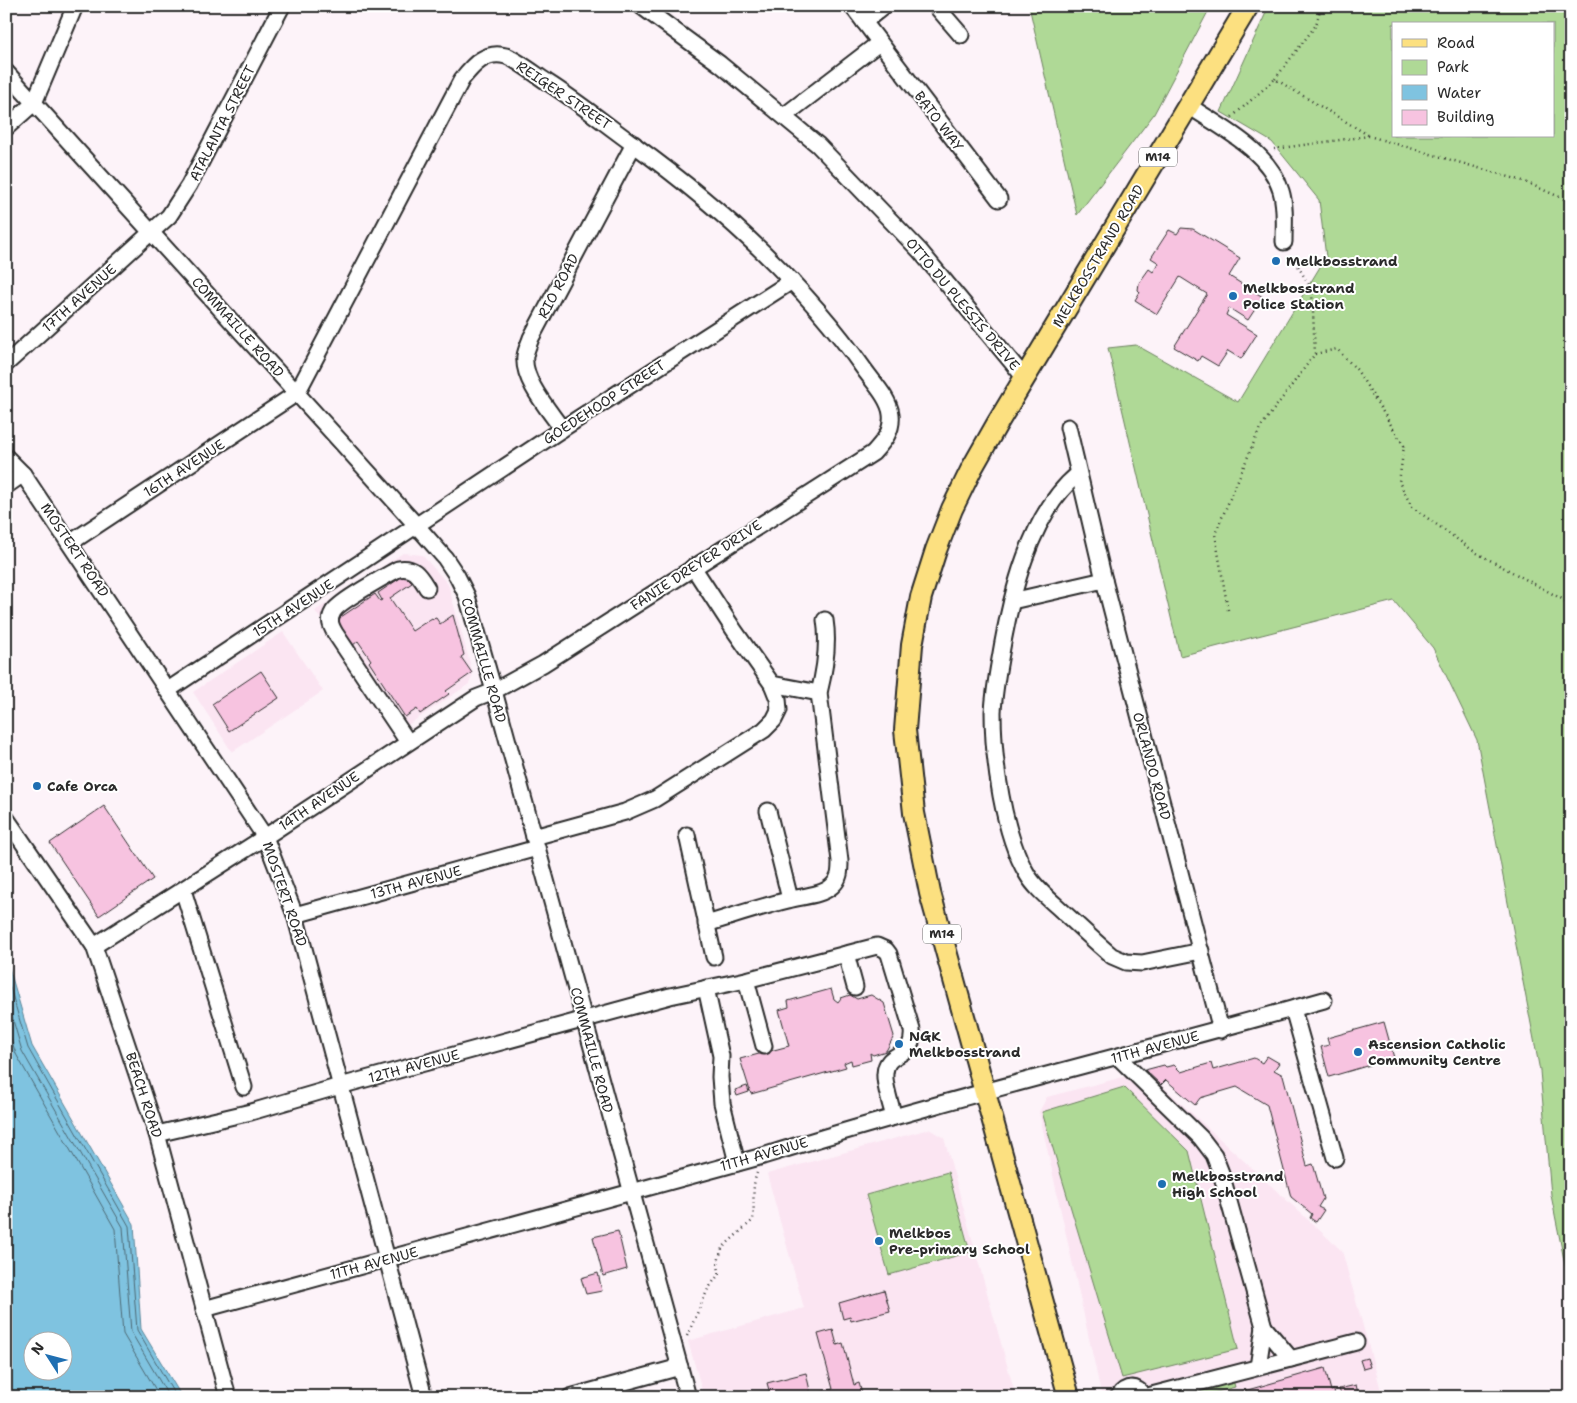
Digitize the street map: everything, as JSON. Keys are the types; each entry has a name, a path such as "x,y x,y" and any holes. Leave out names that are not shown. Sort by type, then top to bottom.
{"main road":[{"name":"MELKBOSSTRAND ROAD","path":"1024,377 1248,6"},
{"name":"OTTO DU PLESSIS DRIVE","path":"1024,377 972,468 952,509 936,550 921,597 912,645 905,730 914,812 930,894 1069,1397"}],"street":[{"path":"6,128 34,103 75,6"},
{"name":"ATALANTA STREET","path":"151,232 169,216 190,185 282,6"},
{"name":"OTTO DU PLESSIS DRIVE","path":"641,6 713,59 818,145 920,251 1024,377"},
{"name":"BATO WAY","path":"852,6 999,199"},
{"path":"864,22 884,6"},
{"path":"936,6 961,35"},
{"path":"784,116 879,43"},
{"name":"REIGER STREET","path":"297,393 462,79 472,66 482,58 492,55 506,56 572,98 657,160 746,236 792,281 841,336 884,397 891,413 890,430"},
{"name":"COMMAILLE ROAD","path":"6,72 417,526 445,558 457,576 467,596 494,691 688,1397"},
{"path":"1188,106 1254,151 1268,167 1281,190 1284,209 1284,242"},
{"name":"RIO ROAD","path":"562,429 534,388 526,371 525,356 531,338 634,144"},
{"name":"17TH AVENUE","path":"6,364 151,232"},
{"name":"GOEDEHOOP STREET","path":"417,526 562,429 792,281"},
{"name":"16TH AVENUE","path":"70,543 297,393"},
{"name":"ORLANDO ROAD","path":"1068,427 1104,580 1221,1030"},
{"name":"FANIE DREYER DRIVE","path":"494,691 543,664 872,453 884,441 890,430"},
{"name":"MOSTERT ROAD","path":"6,457 23,474 265,837 295,915 424,1397"},
{"path":"6,486 23,474"},
{"path":"1078,474 1059,493 1028,547 1005,630 993,710 1001,797 1010,833 1027,875 1042,892 1112,956 1126,962 1142,963 1201,951"},
{"name":"15TH AVENUE","path":"168,690 417,526"},
{"path":"693,567 772,684 819,693"},
{"path":"408,742 330,625 330,617 338,606 398,569 409,568 415,571 427,588"},
{"path":"1012,601 1104,580"},
{"path":"706,924 790,899 822,892 831,887 840,873 819,693 828,642 825,620"},
{"name":"13TH AVENUE","path":"295,915 535,843 625,812 655,799 764,730 774,720 779,710 778,699 772,684"},
{"name":"14TH AVENUE","path":"94,946 265,837 476,698 494,691"},
{"path":"768,811 790,899"},
{"name":"BEACH ROAD","path":"6,818 94,946 157,1134 228,1397"},
{"path":"688,835 714,958"},
{"path":"183,890 244,1087"},
{"name":"12TH AVENUE","path":"157,1134 251,1112 670,996 746,980 873,946 881,947 889,954 912,1030 913,1040 910,1046 906,1051 890,1059 884,1075 894,1117"},
{"path":"846,954 855,987"},
{"path":"746,980 764,1046"},
{"path":"706,988 721,1056 722,1102 737,1163"},
{"name":"11TH AVENUE","path":"204,1309 737,1163 847,1129 1221,1030 1324,1000"},
{"path":"1293,1009 1335,1158"},
{"path":"1118,1057 1201,1138 1214,1155 1221,1173 1264,1328 1258,1367"},
{"path":"1264,1328 1291,1359"},
{"path":"1118,1397 1122,1391 1128,1388 1135,1388 1141,1391 1144,1397 1356,1342"},
{"path":"570,1397 680,1367"}],"path":[{"path":"1220,127 1276,79 1316,25 1321,6"},
{"path":"1276,79 1370,136 1523,181 1571,202"},
{"path":"1254,151 1370,136"},
{"path":"1228,610 1215,534 1260,428 1315,354 1312,290 1284,242"},
{"path":"1315,354 1337,349 1357,370 1404,446 1399,482 1412,507 1475,552 1562,599 1571,614"},
{"path":"680,1367 687,1334 708,1289 719,1274 718,1262 722,1248 753,1220 754,1181 762,1156"}],"shaded area":[{"path":"403,553 422,555 448,584 473,674 469,684 396,733 315,611"},
{"path":"283,632 323,691 232,752 193,692"},
{"name":"Melkbosstrand High School","path":"1146,1071 1342,1251 1383,1397 1102,1397 1039,1112 1047,1097"},
{"name":"Melkbos Pre-primary School","path":"929,1129 944,1138 1016,1397 704,1397 688,1341 804,1308 767,1174"}],"green space":[{"path":"1029,6 1211,6 1154,114 1077,215"},
{"path":"1269,6 1571,6 1571,1295 1551,1195 1540,1071 1477,740 1433,648 1394,601 1180,656 1108,348 1136,345 1238,402 1326,257 1319,200 1272,142 1221,112"},
{"path":"1124,1087 1189,1151 1238,1349 1122,1378 1042,1112"},
{"path":"948,1172 970,1252 889,1275 866,1195"},
{"path":"1229,1366 1235,1387 1199,1397 1169,1397 1166,1383"}],"water":[{"path":"6,957 32,1046 134,1224 141,1329 182,1397 6,1397"}],"building":[{"name":"Melkbosstrand Police Station","path":"1181,228 1193,229 1240,258 1229,276 1263,297 1248,320 1229,308 1226,315 1257,334 1241,359 1228,351 1218,366 1201,356 1198,361 1174,347 1207,294 1180,277 1157,314 1135,300 1140,292 1138,290 1139,283 1149,269 1153,272 1159,263 1151,258 1169,230 1177,234"},
{"path":"406,574 412,583 390,598 412,631 432,618 436,618 440,624 453,615 464,655 461,657 472,673 446,691 449,694 420,714 417,709 405,717 369,662 371,660 358,641 352,646 335,621 375,594 380,601 382,600 378,593"},
{"path":"261,671 279,698 229,731 212,704"},
{"path":"104,806 153,879 99,916 50,843"},
{"path":"831,989 834,999 838,1002 841,998 850,995 857,999 871,995 884,1003 894,1036 886,1051 873,1055 870,1053 871,1060 852,1065 851,1060 844,1063 846,1067 751,1094 740,1059 789,1046 779,1010 789,1007 788,1001"},
{"name":"Ascension Catholic Community Centre","path":"1384,1022 1394,1058 1329,1077 1321,1047 1329,1045 1327,1038"},
{"path":"1267,1056 1279,1063 1274,1070 1283,1075 1307,1166 1313,1164 1323,1199 1318,1207 1324,1210 1316,1222 1310,1218 1312,1214 1291,1197 1267,1105 1237,1087 1200,1098 1195,1105 1166,1080 1161,1085 1145,1070 1164,1065 1166,1067 1174,1065 1181,1072 1211,1063 1213,1070 1254,1058 1262,1063"},
{"path":"747,1086 749,1092 737,1096 735,1090"},
{"path":"618,1231 627,1269 603,1276 593,1237"},
{"path":"598,1273 602,1291 586,1294 581,1278"},
{"path":"884,1290 890,1311 851,1321 850,1317 843,1319 839,1303"},
{"path":"833,1330 837,1345 843,1343 854,1385 859,1383 863,1397 835,1397 834,1394 824,1397 771,1397 767,1383 806,1373 811,1395 833,1389 818,1334"},
{"path":"1367,1358 1370,1367 1363,1369 1360,1360"},
{"path":"1325,1368 1331,1391 1334,1390 1335,1397 1223,1397"},
{"path":"1356,1385 1359,1397 1342,1397 1339,1389"},
{"path":"935,1391 936,1397 913,1397"}],"place":[{"name":"Melkbosstrand","path":"1276,261"},
{"name":"Melkbosstrand Police Station","path":"1233,296"},
{"name":"Cafe Orca","path":"37,786"},
{"name":"NGK Melkbosstrand","path":"899,1044"},
{"name":"Ascension Catholic Community Centre","path":"1358,1052"},
{"name":"Melkbosstrand High School","path":"1162,1184"},
{"name":"Melkbos Pre-primary School","path":"879,1241"}]}
